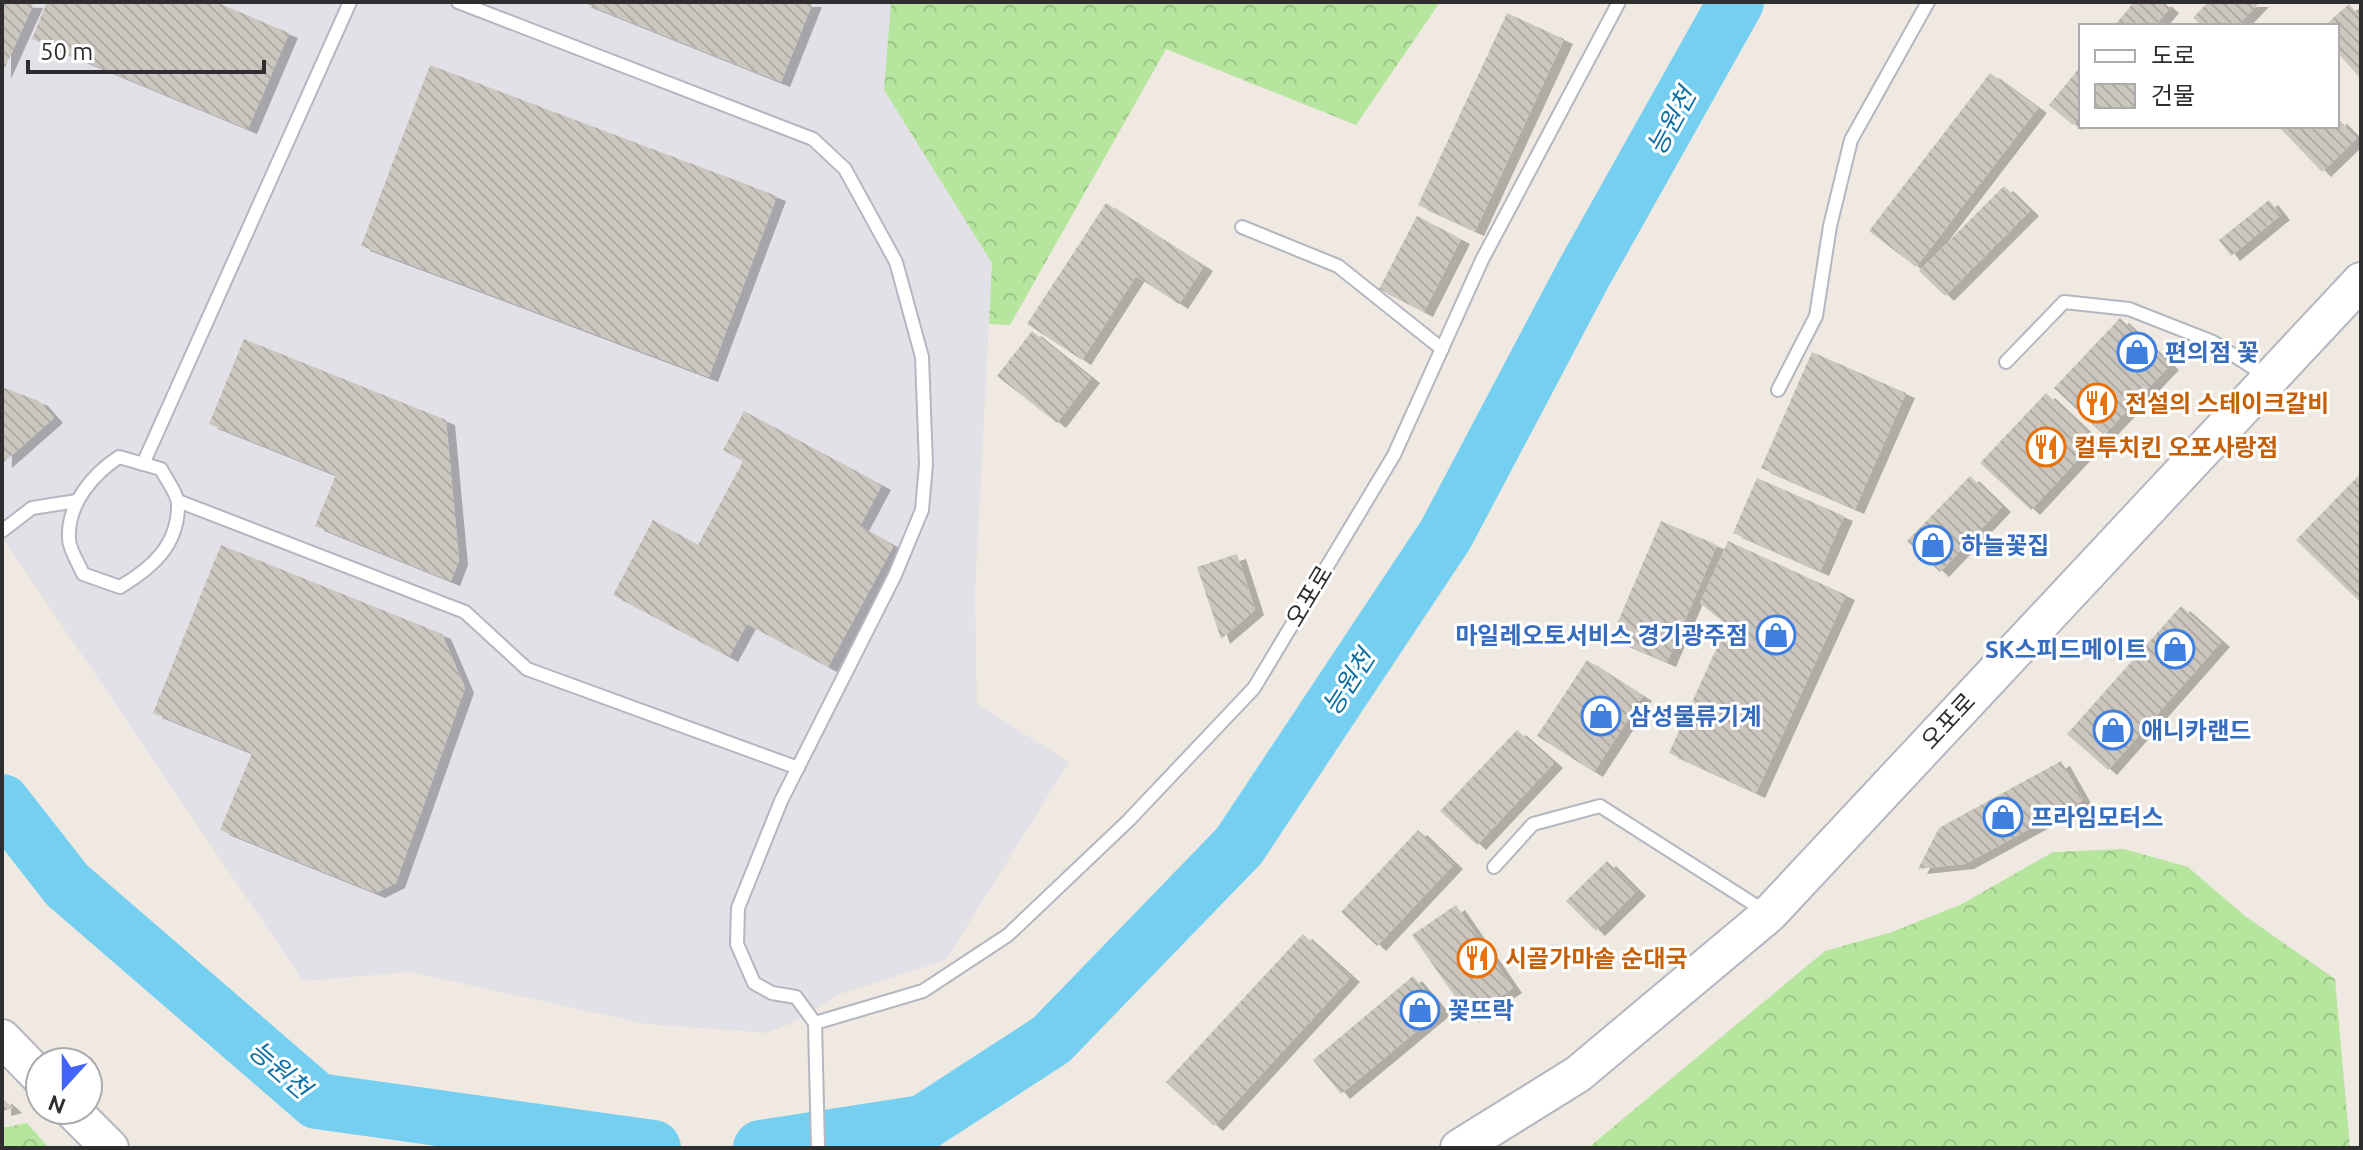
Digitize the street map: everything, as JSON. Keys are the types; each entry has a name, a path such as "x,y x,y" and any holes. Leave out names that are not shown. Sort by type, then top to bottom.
{"street":[{"name":"오포로","path":"1459,1148 1578,1074 1769,914 2361,281"},
{"path":"2,1038 24,1061"},
{"path":"88,1126 110,1148"}],"lane":[{"path":"143,464 350,2"},
{"path":"458,2 813,139 845,169 896,262 922,357 926,464 922,510 895,575 798,768 738,908 737,944 754,983 772,993 796,997 815,1023 818,1148"},
{"name":"오포로","path":"815,1023 923,991 1008,935 1128,821 1254,688 1394,455 1482,260 1619,2"},
{"path":"1778,390 1816,316 1830,226 1851,140 1928,2"},
{"path":"1242,227 1338,266 1442,349"},
{"path":"2006,362 2064,302 2129,309 2213,342 2269,377"},
{"path":"119,457 161,469 178,501 171,542 150,569 120,587 83,574 68,540 77,501 96,472 119,457"},
{"path":"2,531 32,508 77,501"},
{"path":"178,501 465,612 527,669 798,768"},
{"path":"1494,867 1533,824 1600,806 1769,914"}],"shaded area":[{"path":"2,2 891,2 884,90 992,263 975,594 977,704 1069,762 946,960 837,995 797,1021 766,1033 646,1024 410,972 303,981 2,537"}],"green space":[{"path":"891,2 1440,2 1356,125 1166,49 1010,325 989,324 992,263 884,90"},
{"path":"2124,849 2188,867 2245,916 2335,979 2350,1148 1588,1148 1825,951 1892,932 1962,904 2053,852"},
{"path":"24,1124 49,1148 2,1148 2,1128"}],"building":[{"path":"2,2 34,3 2,74"},
{"path":"47,2 216,2 289,33 248,129 32,39"},
{"path":"581,2 813,2 781,82"},
{"path":"2134,2 2163,2 2170,8 2157,24 2116,24"},
{"path":"2208,2 2260,2 2239,24 2200,24 2193,18"},
{"path":"2349,4 2361,18 2361,79 2339,54 2339,24 2326,24"},
{"path":"1507,13 1564,39 1475,231 1418,205"},
{"path":"430,65 777,196 709,377 361,246"},
{"path":"2079,68 2079,118 2073,125 2049,105"},
{"path":"1990,73 2038,108 1916,267 1869,231"},
{"path":"2339,120 2357,138 2322,172 2280,128 2339,128"},
{"path":"2004,186 2030,211 1945,296 1919,271"},
{"path":"2269,200 2281,215 2231,256 2219,240"},
{"path":"1106,203 1204,266 1179,304 1136,276 1082,360 1027,324"},
{"path":"1417,216 1461,239 1424,312 1379,289"},
{"path":"2120,318 2170,365 2104,435 2054,388"},
{"path":"1032,331 1091,378 1057,423 997,376"},
{"path":"244,339 446,420 459,560 451,581 315,526 336,475 209,424"},
{"path":"1812,352 1906,393 1855,509 1761,468"},
{"path":"2,387 39,401 54,418 3,463"},
{"path":"2046,393 2096,440 2031,510 1980,463"},
{"path":"744,411 882,485 860,526 894,545 828,667 747,624 729,657 613,595 653,520 698,545 743,461 723,450"},
{"path":"2361,473 2361,603 2296,540"},
{"path":"1970,476 2002,507 1940,572 1907,541"},
{"path":"1757,478 1844,516 1820,571 1733,533"},
{"path":"1661,521 1717,545 1667,662 1611,638"},
{"path":"1728,541 1846,595 1756,793 1669,753 1727,625 1700,603"},
{"path":"221,545 442,634 465,688 396,883 376,893 220,830 252,753 153,713"},
{"path":"1237,554 1255,610 1221,639 1197,567"},
{"path":"2181,606 2221,642 2108,770 2067,734"},
{"path":"1587,660 1643,696 1594,772 1537,736"},
{"path":"1517,730 1554,763 1477,845 1440,811"},
{"path":"2061,761 2083,800 1965,864 1918,869 1939,828"},
{"path":"1418,830 1454,864 1377,946 1341,912"},
{"path":"1607,861 1637,891 1596,931 1566,901"},
{"path":"1456,905 1513,988 1470,1018 1412,935"},
{"path":"1303,934 1351,977 1214,1126 1166,1082"},
{"path":"1413,976 1442,1010 1341,1094 1313,1060"},
{"path":"2,1098 13,1108 2,1111"}],"waterway":[{"name":"능원천","path":"761,1148 923,1123 1051,1040 1239,846 1446,534 1584,273 1736,2"},
{"name":"능원천","path":"2,802 67,885 317,1101 653,1148"}],"place":[{"name":"편의점 꽃","path":"2137,352"},
{"name":"전설의 스테이크갈비","path":"2097,403"},
{"name":"컬투치킨 오포사랑점","path":"2046,447"},
{"name":"하늘꽃집","path":"1933,545"},
{"name":"마일레오토서비스 경기광주점","path":"1776,635"},
{"name":"SK스피드메이트","path":"2175,649"},
{"name":"삼성물류기계","path":"1601,716"},
{"name":"애니카랜드","path":"2113,730"},
{"name":"프라임모터스","path":"2003,817"},
{"name":"시골가마솥 순대국","path":"1477,958"},
{"name":"꽃뜨락","path":"1420,1010"}]}
